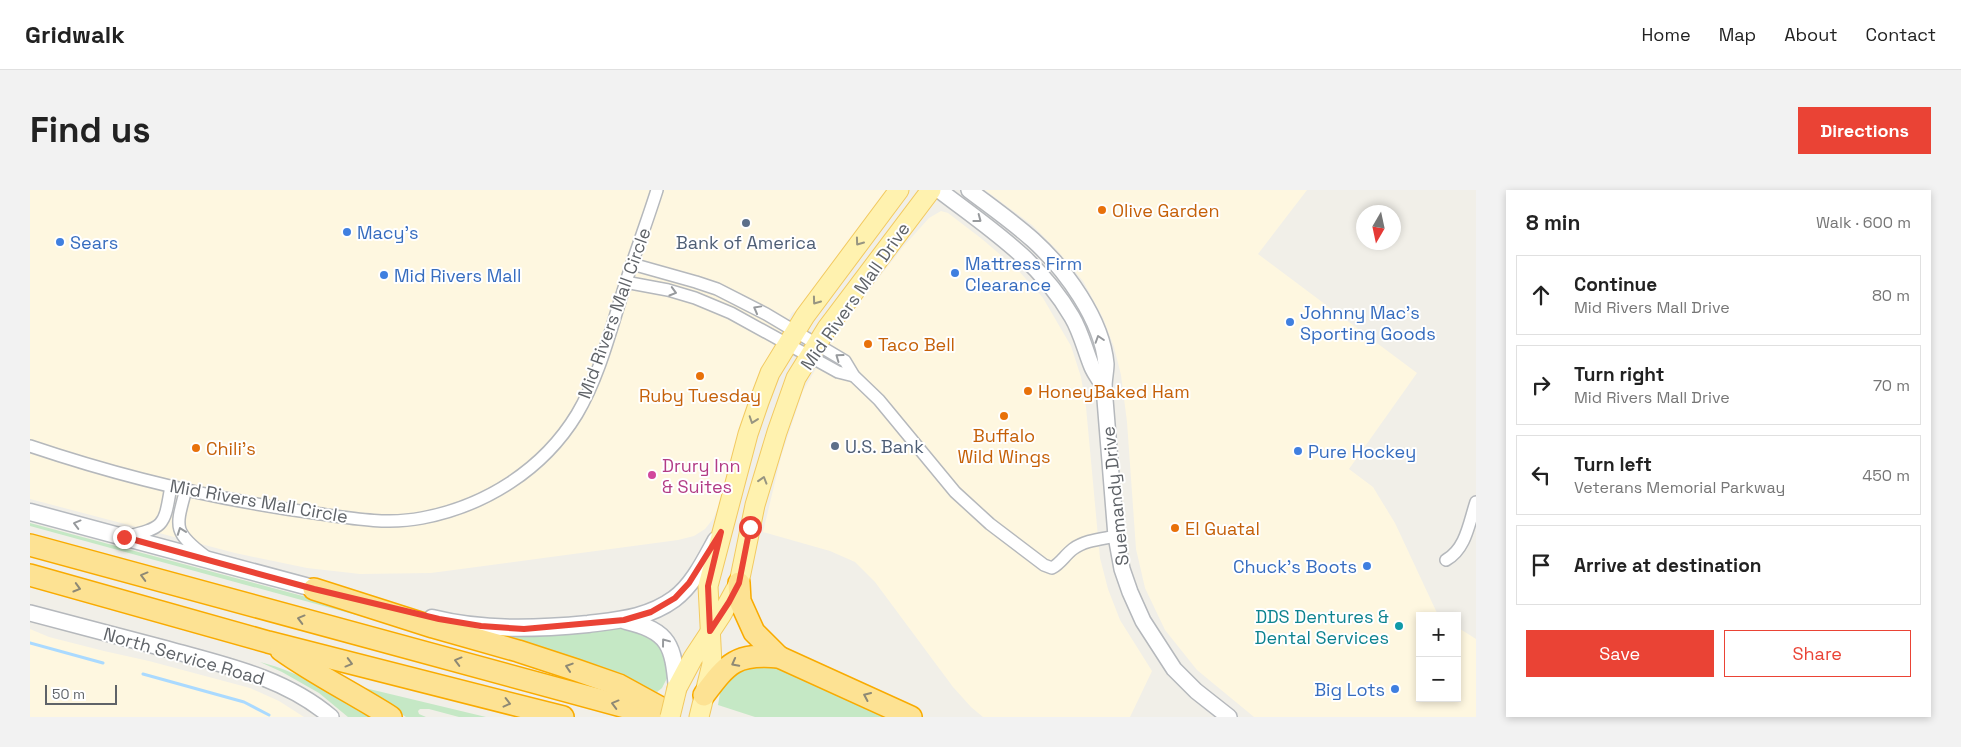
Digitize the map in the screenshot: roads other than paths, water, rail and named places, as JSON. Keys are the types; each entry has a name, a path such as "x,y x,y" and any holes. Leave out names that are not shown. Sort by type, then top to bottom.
{"highway":[{"path":"30,545 662,717"},
{"path":"30,574 268,642 563,717"},
{"path":"739,583 740,601 754,632 779,657"},
{"path":"314,589 432,627 518,651 619,685 676,717"},
{"path":"268,642 311,671 346,689 391,717"},
{"path":"704,695 722,671 736,660 759,655 779,657 911,717"}],"main road":[{"name":"Mid Rivers Mall Drive","path":"699,717 712,664 708,586 748,434 770,373 791,338 899,190"},
{"name":"Mid Rivers Mall Drive","path":"670,717 677,688 693,658 726,608 739,583 755,504 796,378 827,328 931,190"},
{"path":"30,512 314,589 439,619 481,626 524,629 624,620 651,612 675,598 689,583 721,532"},
{"path":"624,620 645,625 659,634 668,644 675,663 677,688"}],"street":[{"name":"Mid Rivers Mall Circle","path":"30,446 100,468 186,490 278,508 378,520 420,518 443,514 492,495 514,481 533,465 563,434 577,414 593,380 657,190"},
{"name":"Suemandy Drive","path":"939,190 1004,238 1036,268 1053,289 1072,318 1092,366 1104,387"},
{"name":"Suemandy Drive","path":"969,190 1033,240 1056,264 1079,294 1092,320 1101,341 1106,364 1104,387 1116,536 1122,569 1143,621 1158,647 1190,685 1229,717"},
{"path":"632,264 696,282 743,302 791,338"},
{"path":"625,282 668,290 696,298 791,338 814,350 838,372 854,376 879,400 955,492 990,524 1044,565 1052,568 1074,548 1083,543 1116,536"},
{"path":"124,537 157,527 163,520 171,486"},
{"path":"186,490 178,522 180,533 187,543 210,560"},
{"path":"1446,560 1458,551 1462,545 1476,502"},
{"name":"North Service Road","path":"30,613 222,664 265,678 292,690 331,717"}],"waterway":[{"path":"30,643 103,663"},
{"path":"143,674 244,702 269,715"}],"place":[{"name":"Olive Garden","path":"1102,210"},
{"name":"Bank of America","path":"746,223"},
{"name":"Macy's","path":"347,232"},
{"name":"Sears","path":"60,242"},
{"name":"Mattress Firm Clearance","path":"955,273"},
{"name":"Mid Rivers Mall","path":"384,275"},
{"name":"Johnny Mac's Sporting Goods","path":"1290,322"},
{"name":"Taco Bell","path":"868,344"},
{"name":"Ruby Tuesday","path":"700,376"},
{"name":"HoneyBaked Ham","path":"1028,391"},
{"name":"Buffalo Wild Wings","path":"1004,416"},
{"name":"U.S. Bank","path":"835,446"},
{"name":"Chili's","path":"196,448"},
{"name":"Pure Hockey","path":"1298,451"},
{"name":"Drury Inn & Suites","path":"652,475"},
{"name":"El Guatal","path":"1175,528"},
{"name":"Chuck's Boots","path":"1367,566"},
{"name":"DDS Dentures & Dental Services","path":"1399,626"},
{"name":"Big Lots","path":"1395,689"}]}
